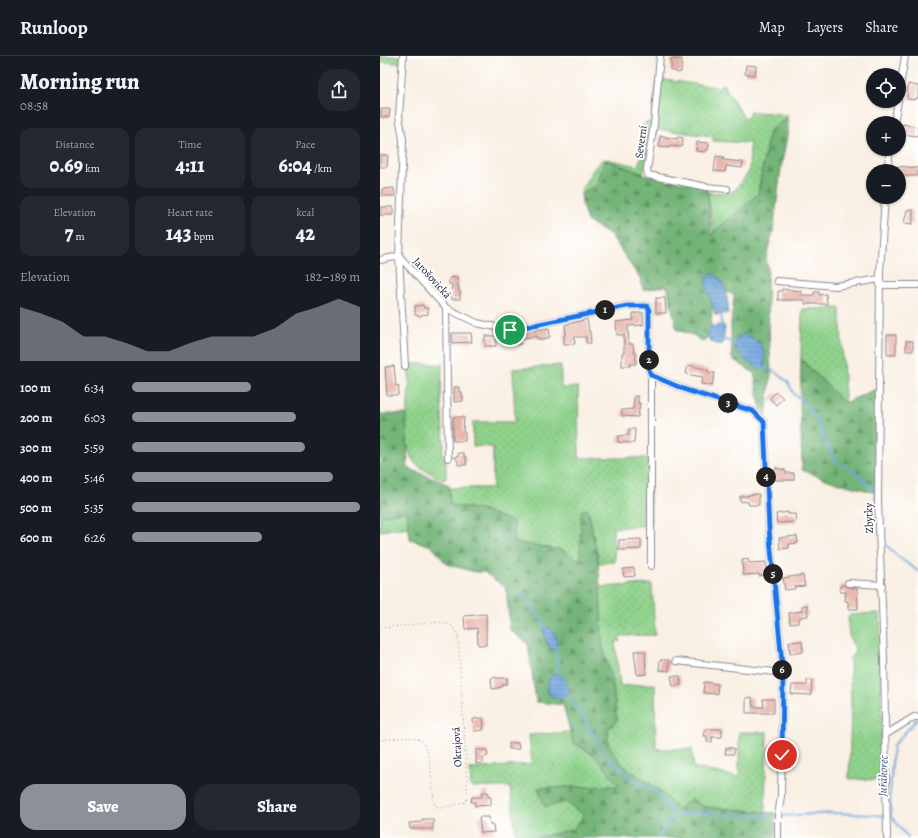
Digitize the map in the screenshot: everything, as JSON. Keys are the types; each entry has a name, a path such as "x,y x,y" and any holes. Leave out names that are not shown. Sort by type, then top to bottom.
{"street":[{"path":"403,56 399,116 403,139 399,256 405,366"},
{"name":"Severní","path":"660,56 654,124 647,170 648,175 707,187 727,189"},
{"path":"903,68 905,56"},
{"name":"Zbytky","path":"885,204 880,282 878,501 882,584 887,838"},
{"name":"Jarošovická","path":"380,260 399,256 446,308 477,323 510,330 627,306 647,306 649,310 649,370 651,375"},
{"path":"777,281 836,286 880,282 918,285"},
{"path":"446,308 448,458"},
{"path":"651,566 651,375 686,390 753,411 764,422 769,529 783,673 781,796 778,816 778,838"},
{"path":"848,583 882,584"},
{"path":"676,661 783,673"},
{"path":"885,735 914,717 918,717"}],"path":[{"name":"Okrajová","path":"380,628 442,622 451,624 455,628 458,637 460,660 468,797 466,802 441,808 436,806 434,802 428,753 425,745 419,739 411,738 380,740"}],"green space":[{"path":"380,56 401,56 400,63 380,62"},
{"path":"657,79 718,87 723,84 745,119 750,111 788,115 787,118 769,131 758,194 713,233 708,192 729,193 736,189 749,172 750,143 713,141 713,136 653,129 643,174 605,160 596,186 581,193 592,171 602,160 607,159 636,166 639,163 645,144 643,126 646,122 651,123"},
{"path":"787,118 788,130 781,168 773,232 766,260 768,269 767,283 771,374 766,416 761,411 754,373 732,359 731,324 734,295 710,285 712,306 711,330 704,342 693,335 677,330 667,286 643,290 641,280 611,235 587,221 582,204 581,193 596,186 605,160 643,174 707,187 711,235 758,194 769,131"},
{"path":"840,308 845,397 844,403 801,359 802,309"},
{"path":"801,359 844,403 876,389 876,493 831,481 802,470 800,401"},
{"path":"407,364 442,364 441,399 444,445 442,453 446,461 446,478 443,480 419,466 414,462 410,455 407,436 409,373"},
{"path":"561,365 561,388 578,387 579,458 650,458 651,525 613,528 615,562 599,563 588,510 580,562 562,550 514,542 481,510 450,505 449,488 493,488 493,447 473,446 473,422 515,422 513,369"},
{"path":"380,414 406,414 408,468 449,485 450,505 481,510 514,522 514,542 562,550 580,561 581,510 588,510 598,560 602,644 613,686 617,720 608,730 608,744 622,765 657,788 678,809 691,799 705,807 775,813 775,838 536,838 574,829 584,815 566,802 545,807 538,788 619,786 597,757 573,742 563,705 536,702 528,644 510,630 506,588 484,572 475,572 447,564 431,546 410,539 407,511 380,516"},
{"path":"407,511 409,527 380,531 380,516"},
{"path":"652,584 655,635 620,636 620,641 615,642 620,686 655,684 656,749 692,749 694,768 739,777 739,732 767,732 765,812 705,807 691,799 678,809 657,788 622,765 608,744 608,730 617,720 613,686 602,644 600,587"},
{"path":"880,614 882,676 882,779 849,779 851,708 850,658 855,649 849,636 848,618 850,615"},
{"path":"570,732 573,742 597,757 620,786 539,788 566,802 584,815 574,829 536,838 516,838 510,787 471,787 470,769 532,764 529,735"}],"water":[{"path":"711,274 716,275 719,278 725,289 728,302 728,313 715,315 706,281 707,276"},
{"path":"723,324 725,327 723,344 710,341 708,333 711,327"},
{"path":"743,334 758,342 764,350 764,367 760,369 757,368 741,356 736,349 736,339"},
{"path":"545,627 550,628 554,632 557,640 556,649 553,650 547,643 544,633"},
{"path":"558,674 567,684 569,692 567,696 552,696 548,691 551,676"}],"building":[{"path":"671,59 682,59 681,72 677,73 675,71 671,71"},
{"path":"746,65 756,66 755,75 745,74"},
{"path":"908,84 918,86 918,98 916,98 916,100 907,99"},
{"path":"381,109 390,109 389,117 381,117"},
{"path":"906,125 918,127 918,136 906,135"},
{"path":"660,136 677,139 678,137 683,138 682,147 659,147"},
{"path":"697,142 709,143 708,150 705,150 705,152 696,151"},
{"path":"380,155 388,155 387,167 380,167"},
{"path":"716,156 724,157 723,160 743,162 742,168 726,166 725,172 714,171"},
{"path":"906,167 918,168 918,176 906,176"},
{"path":"394,188 395,196 382,196 382,189"},
{"path":"380,207 393,207 393,215 380,215"},
{"path":"907,210 913,210 913,224 904,223"},
{"path":"457,277 460,299 451,299 452,284 449,284 449,278"},
{"path":"782,289 801,291 801,295 814,295 814,292 819,292 819,295 826,294 827,304 805,304 805,300 778,300 778,291 782,291"},
{"path":"656,298 665,298 666,313 656,313"},
{"path":"423,305 424,308 428,308 428,314 421,315 420,317 415,315 415,306"},
{"path":"633,313 643,313 643,325 628,326 629,344 633,344 634,353 636,353 636,364 622,366 624,335 617,335 616,322 633,320"},
{"path":"587,319 591,343 586,343 586,337 574,337 575,344 564,344 564,335 566,335 565,325"},
{"path":"549,328 550,337 541,340 541,338 537,339 537,336 520,339 521,344 515,345 514,334"},
{"path":"452,333 471,333 472,342 452,343"},
{"path":"887,335 896,335 896,355 887,355"},
{"path":"485,336 496,336 496,346 485,346"},
{"path":"906,341 913,341 913,351 906,351"},
{"path":"688,365 715,373 712,386 701,384 703,377 686,374"},
{"path":"394,366 396,386 399,386 398,395 387,395 385,367"},
{"path":"454,387 459,387 459,392 462,392 463,401 454,402"},
{"path":"776,392 783,398 776,405 770,398"},
{"path":"634,396 638,396 638,403 640,403 638,417 622,416 622,410 633,409"},
{"path":"453,417 464,417 463,432 465,433 465,441 453,441"},
{"path":"629,429 635,429 634,443 618,442 618,436 629,435"},
{"path":"458,453 464,453 464,457 466,457 466,465 458,465 458,461 453,457 458,457"},
{"path":"775,468 785,470 786,473 794,473 794,480 774,480"},
{"path":"759,494 759,505 749,505 748,502 740,501 740,496"},
{"path":"788,512 788,514 795,514 796,522 777,523 776,514"},
{"path":"797,536 798,543 789,544 789,548 780,549 779,538"},
{"path":"641,539 641,549 619,550 619,540"},
{"path":"748,559 749,563 766,562 767,575 743,575 742,560"},
{"path":"634,568 635,576 624,577 623,569"},
{"path":"803,575 805,586 785,590 783,578"},
{"path":"844,585 847,587 857,588 858,609 848,609 848,601 845,601 846,592 840,592 840,586"},
{"path":"807,605 808,616 800,617 800,619 798,619 798,623 790,624 789,613 802,611 802,606"},
{"path":"486,614 486,645 478,645 477,628 465,629 464,616"},
{"path":"789,642 802,642 803,652 790,654"},
{"path":"634,651 645,651 646,674 637,675"},
{"path":"660,660 669,660 669,671 659,670"},
{"path":"671,676 680,676 681,685 673,686"},
{"path":"491,678 507,678 507,684 502,685 502,687 492,689"},
{"path":"807,680 812,680 811,695 791,694 792,685 807,685"},
{"path":"704,682 718,684 717,694 703,693"},
{"path":"752,697 753,707 764,707 763,699 774,699 774,713 746,713 746,698"},
{"path":"483,718 484,730 474,731 473,719"},
{"path":"705,729 722,729 722,737 712,737 712,742 707,742 707,736 704,736"},
{"path":"509,743 518,743 519,749 509,749"},
{"path":"768,746 775,747 775,756 768,755"},
{"path":"726,748 734,748 734,754 725,754"},
{"path":"476,750 487,750 488,756 483,757 483,763 476,764"},
{"path":"482,792 488,792 488,797 491,797 491,805 475,806 475,802 471,802 472,797 482,797"},
{"path":"479,817 489,817 490,824 493,824 494,832 481,833"},
{"path":"422,819 433,819 433,829 410,829 409,823 422,822"}],"waterway":[{"path":"721,326 722,314"},
{"path":"723,339 736,344"},
{"path":"762,366 777,373 788,382 794,394 805,403 817,421 834,459 855,472 875,491 875,499"},
{"path":"881,540 897,556 918,571"},
{"path":"520,594 539,616 546,628"},
{"path":"556,648 559,677"},
{"path":"567,695 607,756 627,775 656,793 667,804 673,816 696,813 778,816 836,813 891,816"},
{"name":"Juřákorec","path":"908,838 891,816 890,797 893,746 917,719"},
{"path":"658,838 673,816"}],"route":[{"path":"510,330 627,306 647,306 649,310 649,370 651,375 686,390 753,411 764,422 769,529 783,673 782,755"}]}
